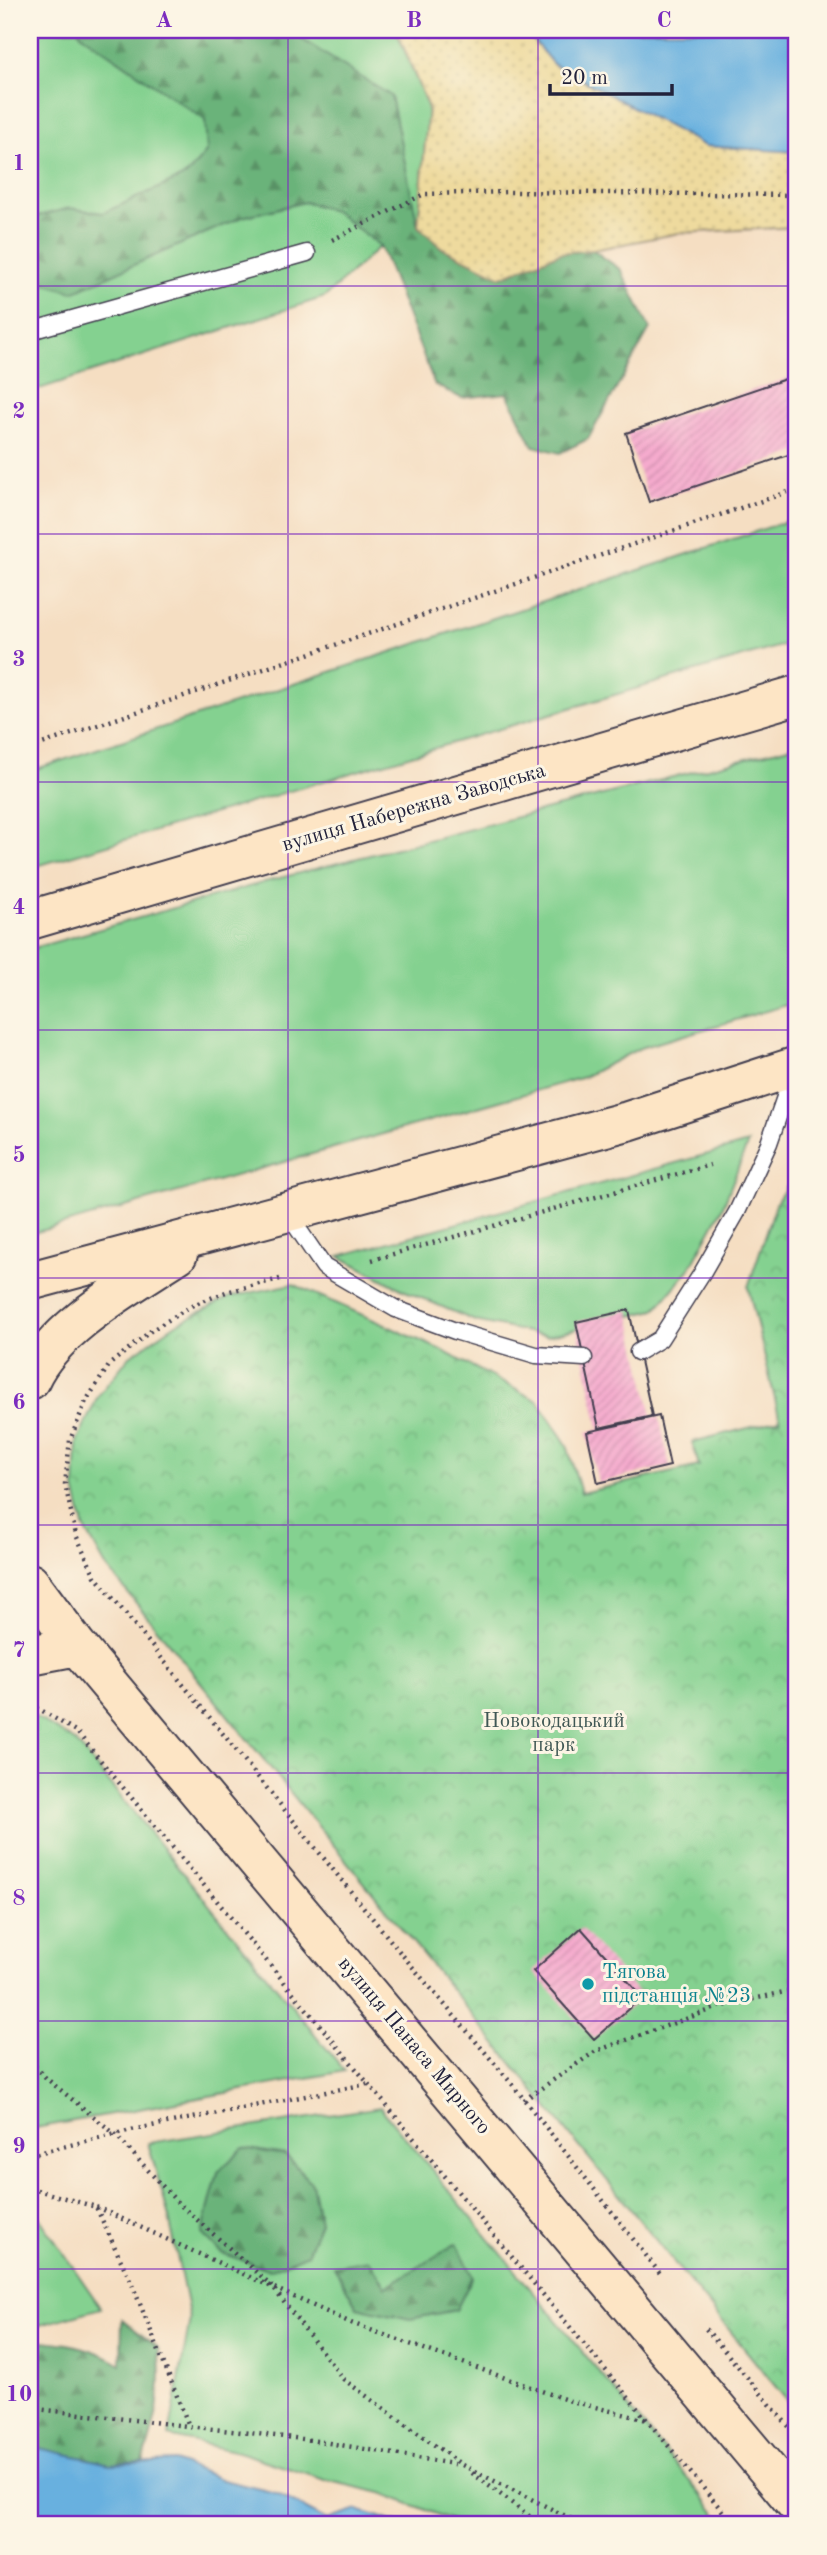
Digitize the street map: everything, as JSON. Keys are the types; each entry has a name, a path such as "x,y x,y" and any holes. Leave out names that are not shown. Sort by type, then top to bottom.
{"main road":[{"name":"вулиця Набережна Заводська","path":"30,920 779,705 797,695"},
{"path":"30,1282 628,1121 796,1066"},
{"path":"30,1380 36,1367 83,1316 205,1236"},
{"name":"вулиця Панаса Мирного","path":"31,1580 77,1646 797,2505"},
{"path":"30,1655 77,1646"}],"lane":[{"path":"30,331 307,253"},
{"path":"638,1352 660,1339 737,1212 769,1143 796,1066"},
{"path":"288,1214 324,1266 396,1309 458,1332 536,1355 584,1357"}],"path":[{"path":"307,253 424,194 510,192 797,195"},
{"path":"30,748 797,489"},
{"path":"372,1260 710,1165"},
{"path":"280,1279 226,1292 193,1305 152,1330 110,1364 86,1401 70,1440 65,1484 76,1535 95,1576 373,1920 524,2100 668,2284"},
{"path":"30,1706 77,1732 734,2525"},
{"path":"524,2100 596,2051 719,2007 797,1989"},
{"path":"30,2061 47,2079 115,2134 178,2203 270,2284 343,2379 541,2525"},
{"path":"30,2155 115,2134 367,2084"},
{"path":"30,2188 96,2207 351,2322 567,2400 648,2420"},
{"path":"96,2207 132,2284 189,2426"},
{"path":"703,2325 797,2436"},
{"path":"30,2407 311,2440 462,2465 584,2525"}],"green space":[{"path":"30,30 394,30 428,108 418,226 380,246 325,297 30,392"},
{"path":"78,30 287,30 391,96 418,226 442,248 502,277 560,253 593,250 621,270 650,329 588,439 560,453 533,446 507,393 461,398 435,385 380,246 334,211 305,202 242,217 73,292 30,279 30,218 70,208 103,213 187,175 207,151 205,120"},
{"path":"797,518 797,641 30,868 30,771"},
{"path":"797,745 797,1002 640,1048 584,1077 30,1234 30,949 276,879"},
{"path":"748,1143 722,1209 689,1270 655,1310 547,1336 475,1321 403,1290 339,1256"},
{"name":"Новокодацький парк","path":"797,1171 797,2413 105,1565 84,1527 75,1489 77,1441 98,1396 130,1356 176,1324 230,1297 293,1284 439,1349 538,1401 567,1445 581,1493 699,1466 692,1442 780,1420 748,1287 777,1201"},
{"path":"30,1714 75,1741 345,2071 30,2129"},
{"path":"380,2107 726,2525 458,2525 382,2493 325,2480 238,2452 169,2436 190,2319 169,2217 148,2143"},
{"path":"243,2148 285,2155 312,2183 320,2223 307,2254 270,2270 221,2253 202,2234 218,2172"},
{"path":"38,2216 101,2308 30,2328 30,2217"},
{"path":"457,2243 473,2276 456,2310 410,2319 357,2307 334,2266 369,2260 386,2287"},
{"path":"122,2319 158,2348 158,2406 143,2462 110,2464 30,2446 30,2340 77,2346 121,2364"}],"sand":[{"path":"394,30 525,30 553,64 705,146 797,152 797,227 679,233 593,250 560,253 501,277 442,248 418,226 428,108 400,38"}],"water":[{"path":"525,30 797,30 797,152 705,146 553,64"},
{"path":"30,2446 110,2464 175,2461 223,2480 276,2493 327,2520 358,2510 404,2525 30,2525"}],"building":[{"path":"797,375 797,452 649,502 626,433"},
{"path":"629,1310 652,1416 599,1428 576,1322"},
{"path":"659,1416 670,1466 598,1483 587,1432"},
{"name":"Тягова пiдстанцiя №23","path":"581,1928 642,1997 594,2039 533,1971"}],"place":[{"name":"Тягова пiдстанцiя №23","path":"588,1984"}]}
